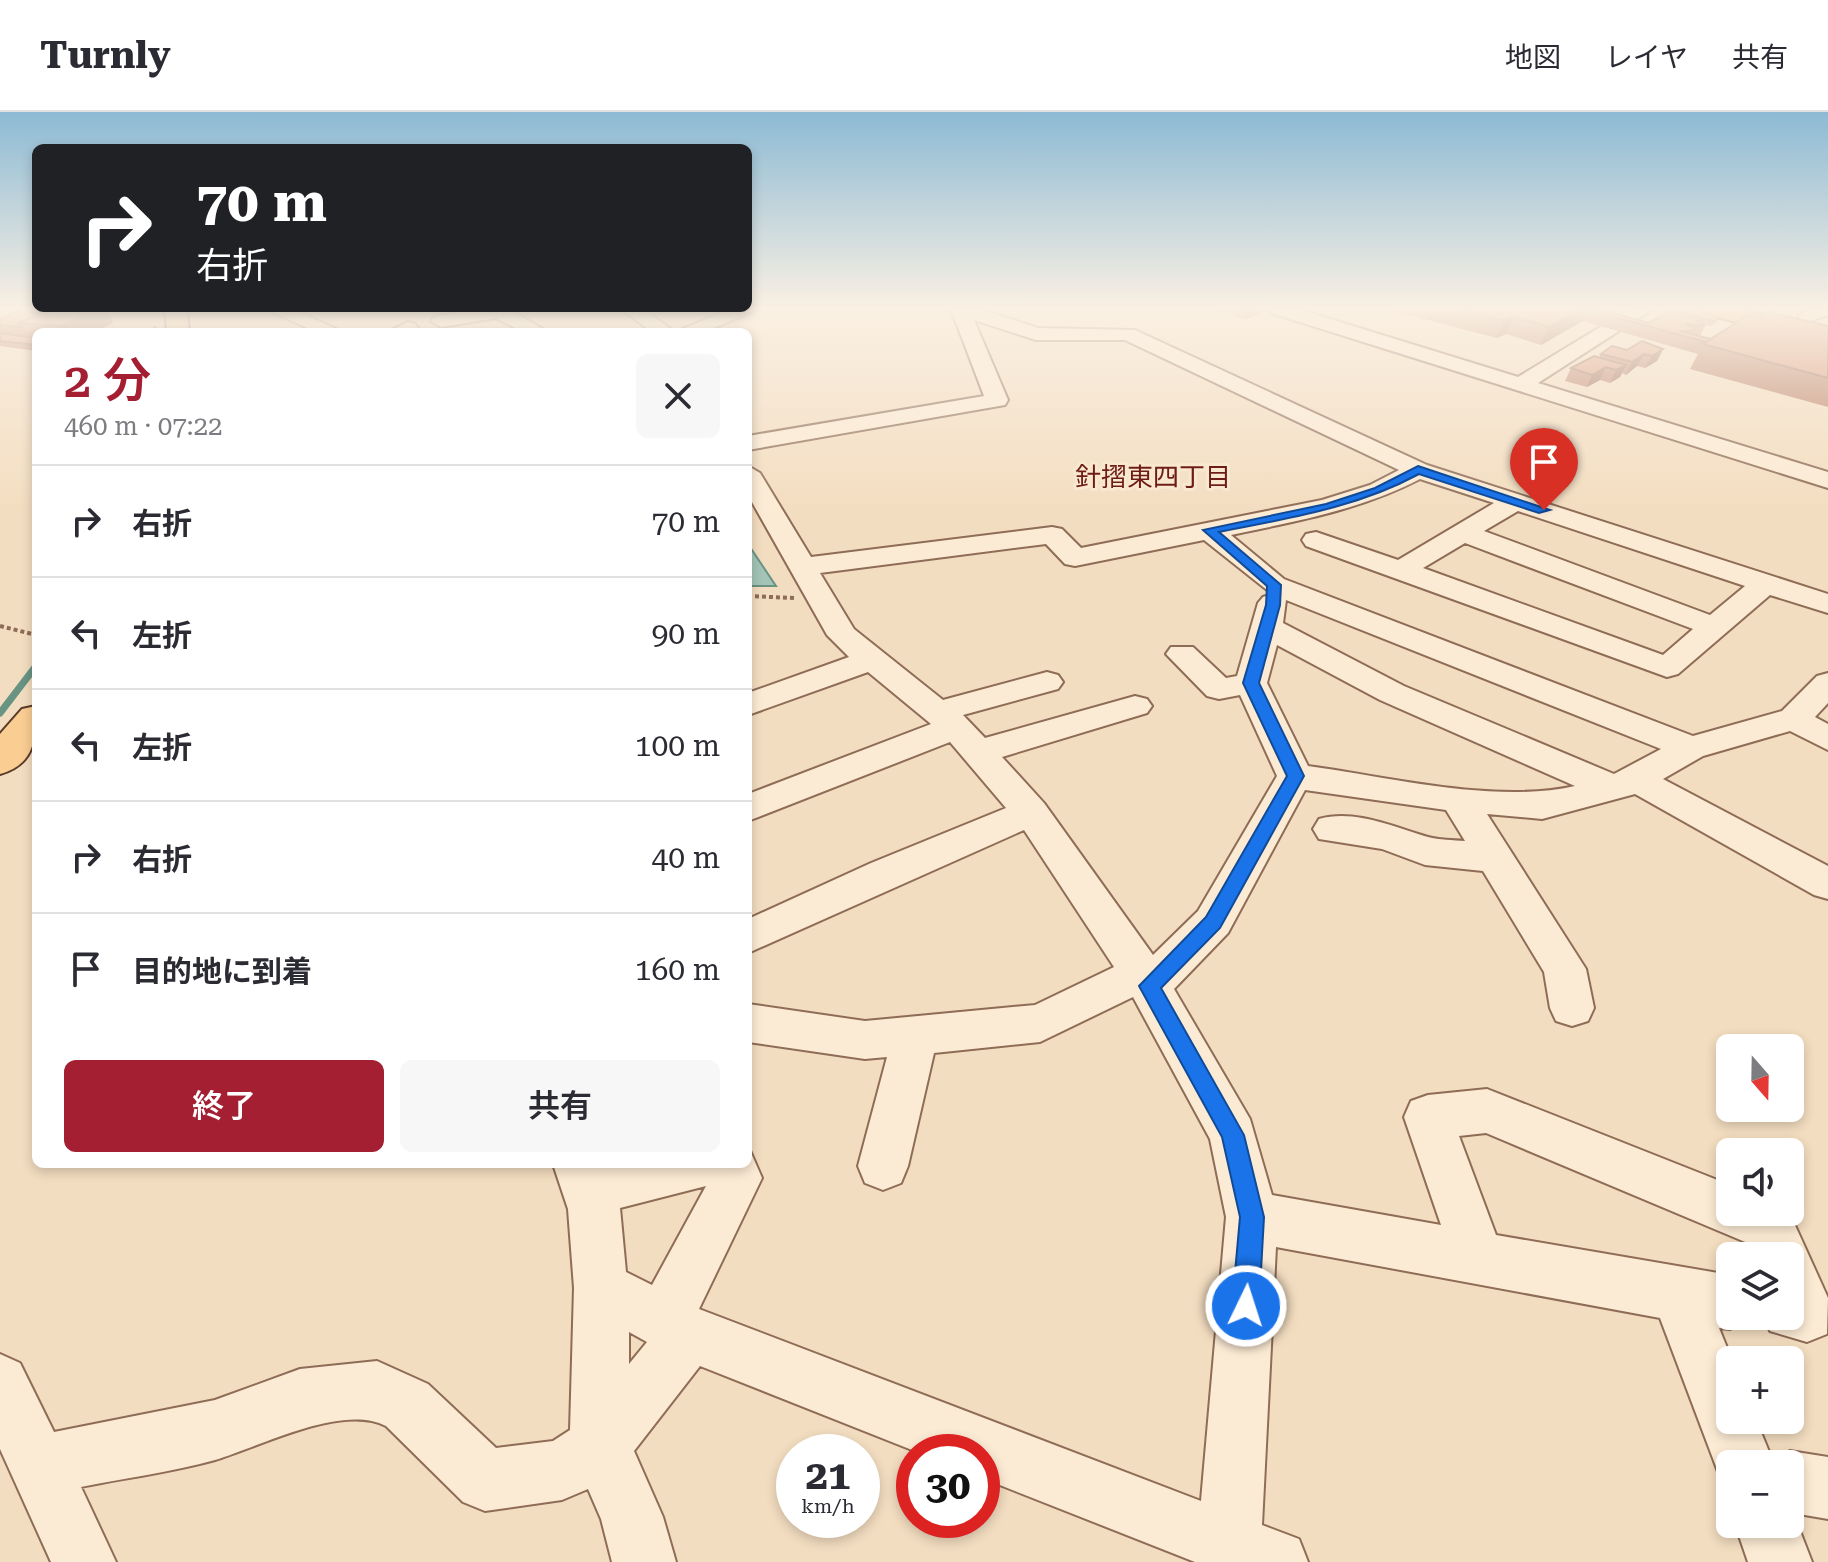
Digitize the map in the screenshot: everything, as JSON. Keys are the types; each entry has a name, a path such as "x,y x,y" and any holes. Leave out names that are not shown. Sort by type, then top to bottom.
{"main road":[{"path":"0,760 32,723"},
{"path":"0,793 32,757"}],"street":[{"path":"752,442 997,400 988,377"},
{"path":"1219,377 1418,470 1828,604"},
{"path":"1502,377 1828,480"},
{"path":"1523,383 1533,377"},
{"path":"810,583 1052,535 1075,558 1328,507 1379,490 1418,470"},
{"path":"601,1288 676,1327 1244,1557 1252,1217 1233,1135 1146,980 1031,812 957,731 842,635 752,480"},
{"path":"1400,570 1516,501"},
{"path":"1209,530 1274,585 1691,748"},
{"path":"1463,533 1714,627"},
{"path":"1316,540 1667,667 1766,583"},
{"path":"1274,585 1273,605 1251,683 1295,776"},
{"path":"1265,626 1392,693 1627,784 1828,884"},
{"path":"1182,654 1219,689 1251,683"},
{"path":"752,704 872,659"},
{"path":"752,807 957,731 1047,682"},
{"path":"1295,776 1458,799 1542,806 1627,784 1691,748 1794,719 1828,683"},
{"path":"957,731 1135,706"},
{"path":"1794,719 1828,739"},
{"path":"752,1024 865,1040 1040,1023 1146,980 1213,922 1295,776"},
{"path":"1458,799 1565,969 1572,1008"},
{"path":"752,935 885,873 1031,812"},
{"path":"1332,829 1387,836 1425,851 1495,858"},
{"path":"883,1166 916,1035"},
{"path":"1479,1259 1428,1117 1487,1111 1716,1204"},
{"path":"644,1562 632,1517 600,1446 601,1288 594,1209 583,1178 668,1168"},
{"path":"37,1466 215,1430 300,1398 377,1390 407,1405 485,1480 562,1470 600,1446 676,1327 737,1178 734,1168"},
{"path":"1252,1217 1716,1300"},
{"path":"1678,1294 1739,1450"},
{"path":"0,1383 84,1562"},
{"path":"1804,1484 1828,1488"},
{"path":"1771,1538 1780,1562"}],"path":[{"path":"752,595 810,583"},
{"path":"0,626 32,634"}],"shaded area":[{"path":"752,550 776,586 752,586"}],"waterway":[{"path":"0,713 32,671"}],"district":[{"name":"針摺東四丁目","path":"1153,477"}],"route":[{"path":"1246,1306 1252,1217 1233,1135 1149,986 1213,922 1295,776 1261,698 1251,683 1273,605 1274,585 1209,530 1328,507 1379,490 1418,470 1544,510"}]}
